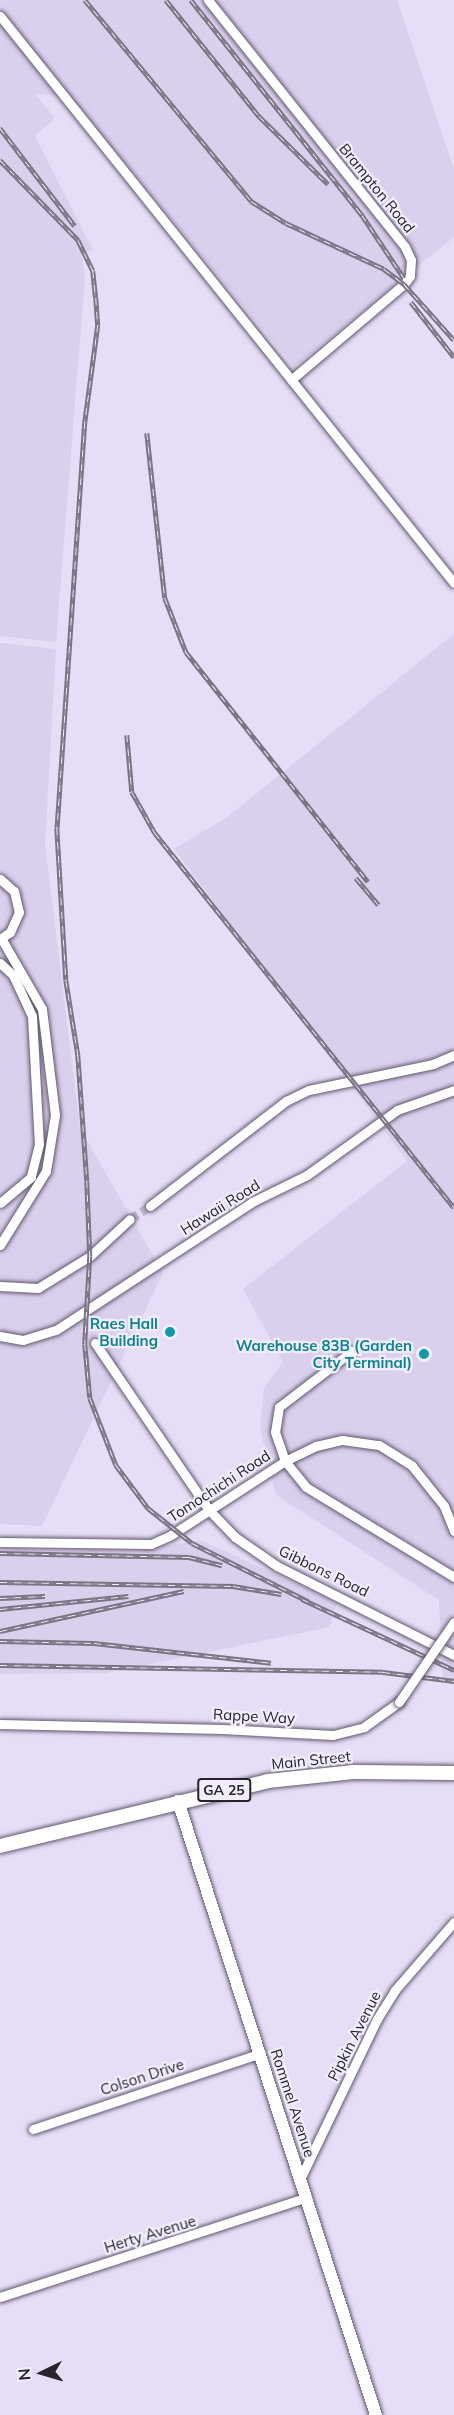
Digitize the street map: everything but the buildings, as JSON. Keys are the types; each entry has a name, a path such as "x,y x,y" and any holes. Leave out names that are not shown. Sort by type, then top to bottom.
{"main road":[{"name":"Main Street","path":"0,1846 178,1801 320,1774 454,1773"}],"street":[{"name":"Brampton Road","path":"208,0 405,247 411,260 407,281 291,380"},
{"path":"0,16 454,583"},
{"path":"0,879 14,891 19,912 16,923 0,939 42,1009 55,1115 46,1171 0,1245"},
{"path":"0,963 13,975 32,1016 39,1144 30,1177 0,1203"},
{"path":"150,1206 165,1192 286,1101 309,1090 433,1064 454,1055"},
{"name":"Hawaii Road","path":"0,1336 23,1340 56,1330 252,1202 307,1175 397,1110 454,1090"},
{"path":"0,1286 38,1288 90,1256 130,1218"},
{"name":"Gibbons Road","path":"95,1343 209,1510 235,1536 277,1566 454,1655"},
{"path":"352,1351 279,1407 275,1432 285,1461 316,1446 342,1440 379,1445 412,1466 444,1506 454,1530"},
{"name":"Tomochichi Road","path":"0,1542 139,1546 171,1535 285,1461 306,1487 454,1577"},
{"name":"Rappe Way","path":"0,1724 222,1729 333,1735 364,1727 399,1702 454,1622"},
{"name":"Rommel Avenue","path":"178,1801 302,2177 376,2415"},
{"name":"Pipkin Avenue","path":"302,2177 377,2019 395,1990 454,1922"},
{"name":"Colson Drive","path":"33,2129 261,2053"},
{"name":"Herty Avenue","path":"0,2297 307,2197"}],"shaded area":[{"path":"0,0 397,0 454,169 454,237 294,367 70,96 35,94 55,118 35,136 93,250 81,254 85,277 56,642 0,636"},
{"path":"454,634 454,1684 443,1682 439,1600 276,1495 260,1428 264,1388 283,1362 243,1289 407,1161 174,849 226,818"},
{"path":"0,643 56,649 45,844 80,1128 163,1273 42,1526 0,1524"},
{"path":"200,1540 337,1602 330,1627 106,1673 0,1674 0,1549 137,1551"}],"tunnel":[{"path":"130,1219 150,1206"}],"railway":[{"path":"85,0 251,201 286,223 384,269 404,284 454,340"},
{"path":"166,0 259,116 328,184"},
{"path":"191,0 362,215 404,278"},
{"path":"0,128 75,226"},
{"path":"0,160 78,240 93,271 98,325 85,422 57,828 66,980 78,1055 87,1181 90,1256 85,1344 90,1398 116,1465 148,1508 192,1543 308,1601"},
{"path":"411,302 454,357"},
{"path":"147,433 165,598 186,652 368,882"},
{"path":"127,735 132,792 155,833 454,1207"},
{"path":"356,878 379,905"},
{"path":"0,1553 189,1557 222,1565"},
{"path":"0,1582 233,1586 281,1594"},
{"path":"0,1631 184,1591"},
{"path":"0,1598 45,1596"},
{"path":"0,1609 128,1596"},
{"path":"302,1599 454,1670"},
{"path":"0,1641 94,1643 271,1663"},
{"path":"0,1665 383,1672 454,1681"}],"place":[{"name":"Raes Hall Building","path":"170,1332"},
{"name":"Warehouse 83B (Garden City Terminal)","path":"424,1354"}]}
